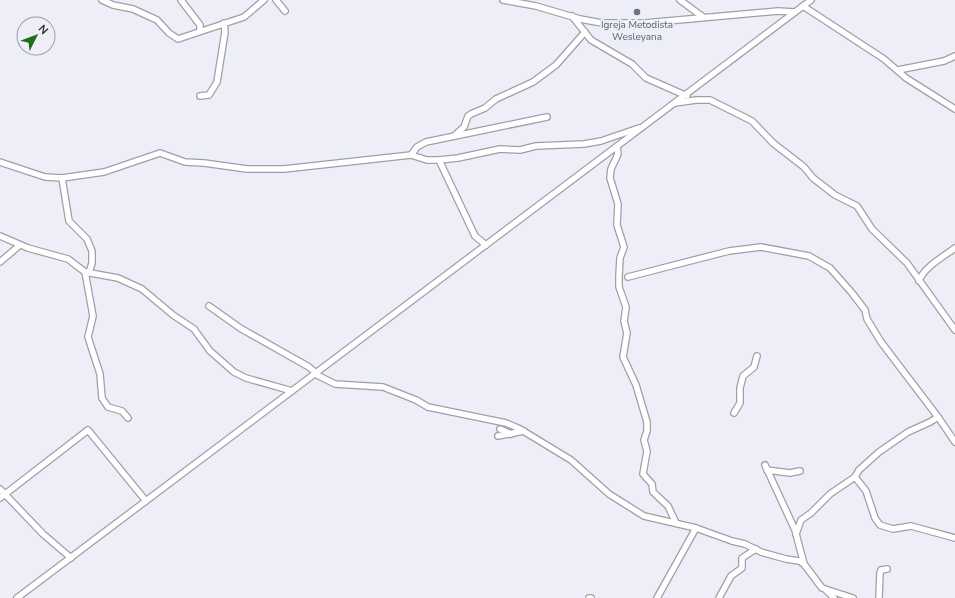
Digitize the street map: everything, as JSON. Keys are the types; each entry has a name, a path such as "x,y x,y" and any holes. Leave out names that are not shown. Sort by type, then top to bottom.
{"street":[{"path":"102,0 113,5 132,9 157,20 176,38 200,32 247,16 264,0"},
{"path":"181,0 200,25 207,29"},
{"path":"276,0 284,11"},
{"path":"503,0 536,6 602,23 623,24 778,11 795,12"},
{"path":"680,0 703,17"},
{"path":"17,598 811,0"},
{"path":"802,6 898,70 918,86 955,109"},
{"path":"572,16 591,40 632,64 646,78 696,100"},
{"path":"200,96 211,93 217,84 225,32 224,23"},
{"path":"200,25 200,32"},
{"path":"454,136 464,127 468,116 485,108 496,99 533,82 556,65 585,32"},
{"path":"898,70 944,61 955,56"},
{"path":"676,102 678,93"},
{"path":"676,102 710,100 748,118 773,143 804,167 813,178 860,210 872,229 907,263 918,281 946,316 955,330"},
{"path":"412,154 421,144 547,117"},
{"path":"0,162 45,177 62,178 104,172 160,153 185,162 204,162 247,169 284,169 412,154 427,160 439,160 463,157 500,149 520,150 536,146 566,146 601,141 643,126"},
{"path":"617,146 618,154 611,169 610,178 618,204 617,225 624,247 620,258 619,276 619,287 626,307 624,321 627,333 623,359 636,385 647,422 647,431 644,440 647,451 643,474 652,484 653,492 668,506 676,523"},
{"path":"439,160 476,238 486,245"},
{"path":"62,178 69,221 87,239 92,251 92,263 87,272 93,316 89,331 89,342 100,374 102,398 108,407 122,411 128,418"},
{"path":"0,236 20,245 68,259 87,272 118,278 153,297 173,315 194,329 210,351 234,372 246,378 292,391"},
{"path":"0,262 20,245"},
{"path":"628,277 729,251 761,246 809,256 830,268 852,293 865,310 867,319 882,342 955,442"},
{"path":"918,281 921,275 955,248"},
{"path":"208,306 240,328 309,367 315,374 336,384 383,387 416,400 428,407 506,423 524,431 571,460 609,494 644,516 696,528 724,539 745,544 786,559 799,561 804,564"},
{"path":"734,413 740,403 740,388 743,376 754,367 757,356"},
{"path":"796,534 801,520 830,494 855,477 859,470 879,452 896,439 938,417"},
{"path":"500,429 512,434"},
{"path":"2,496 88,430 146,501"},
{"path":"498,436 524,431"},
{"path":"800,472 790,474 766,468 796,534 804,564 818,584 834,598"},
{"path":"855,477 866,491 875,518 880,524 893,529 912,526 955,538"},
{"path":"0,489 2,496 71,558"},
{"path":"657,598 696,528"},
{"path":"719,598 731,576 742,568 742,558 756,549"},
{"path":"878,598 880,573 881,570 887,569"},
{"path":"826,590 852,598"}],"place":[{"name":"Igreja Metodista Wesleyana","path":"637,12"}]}
